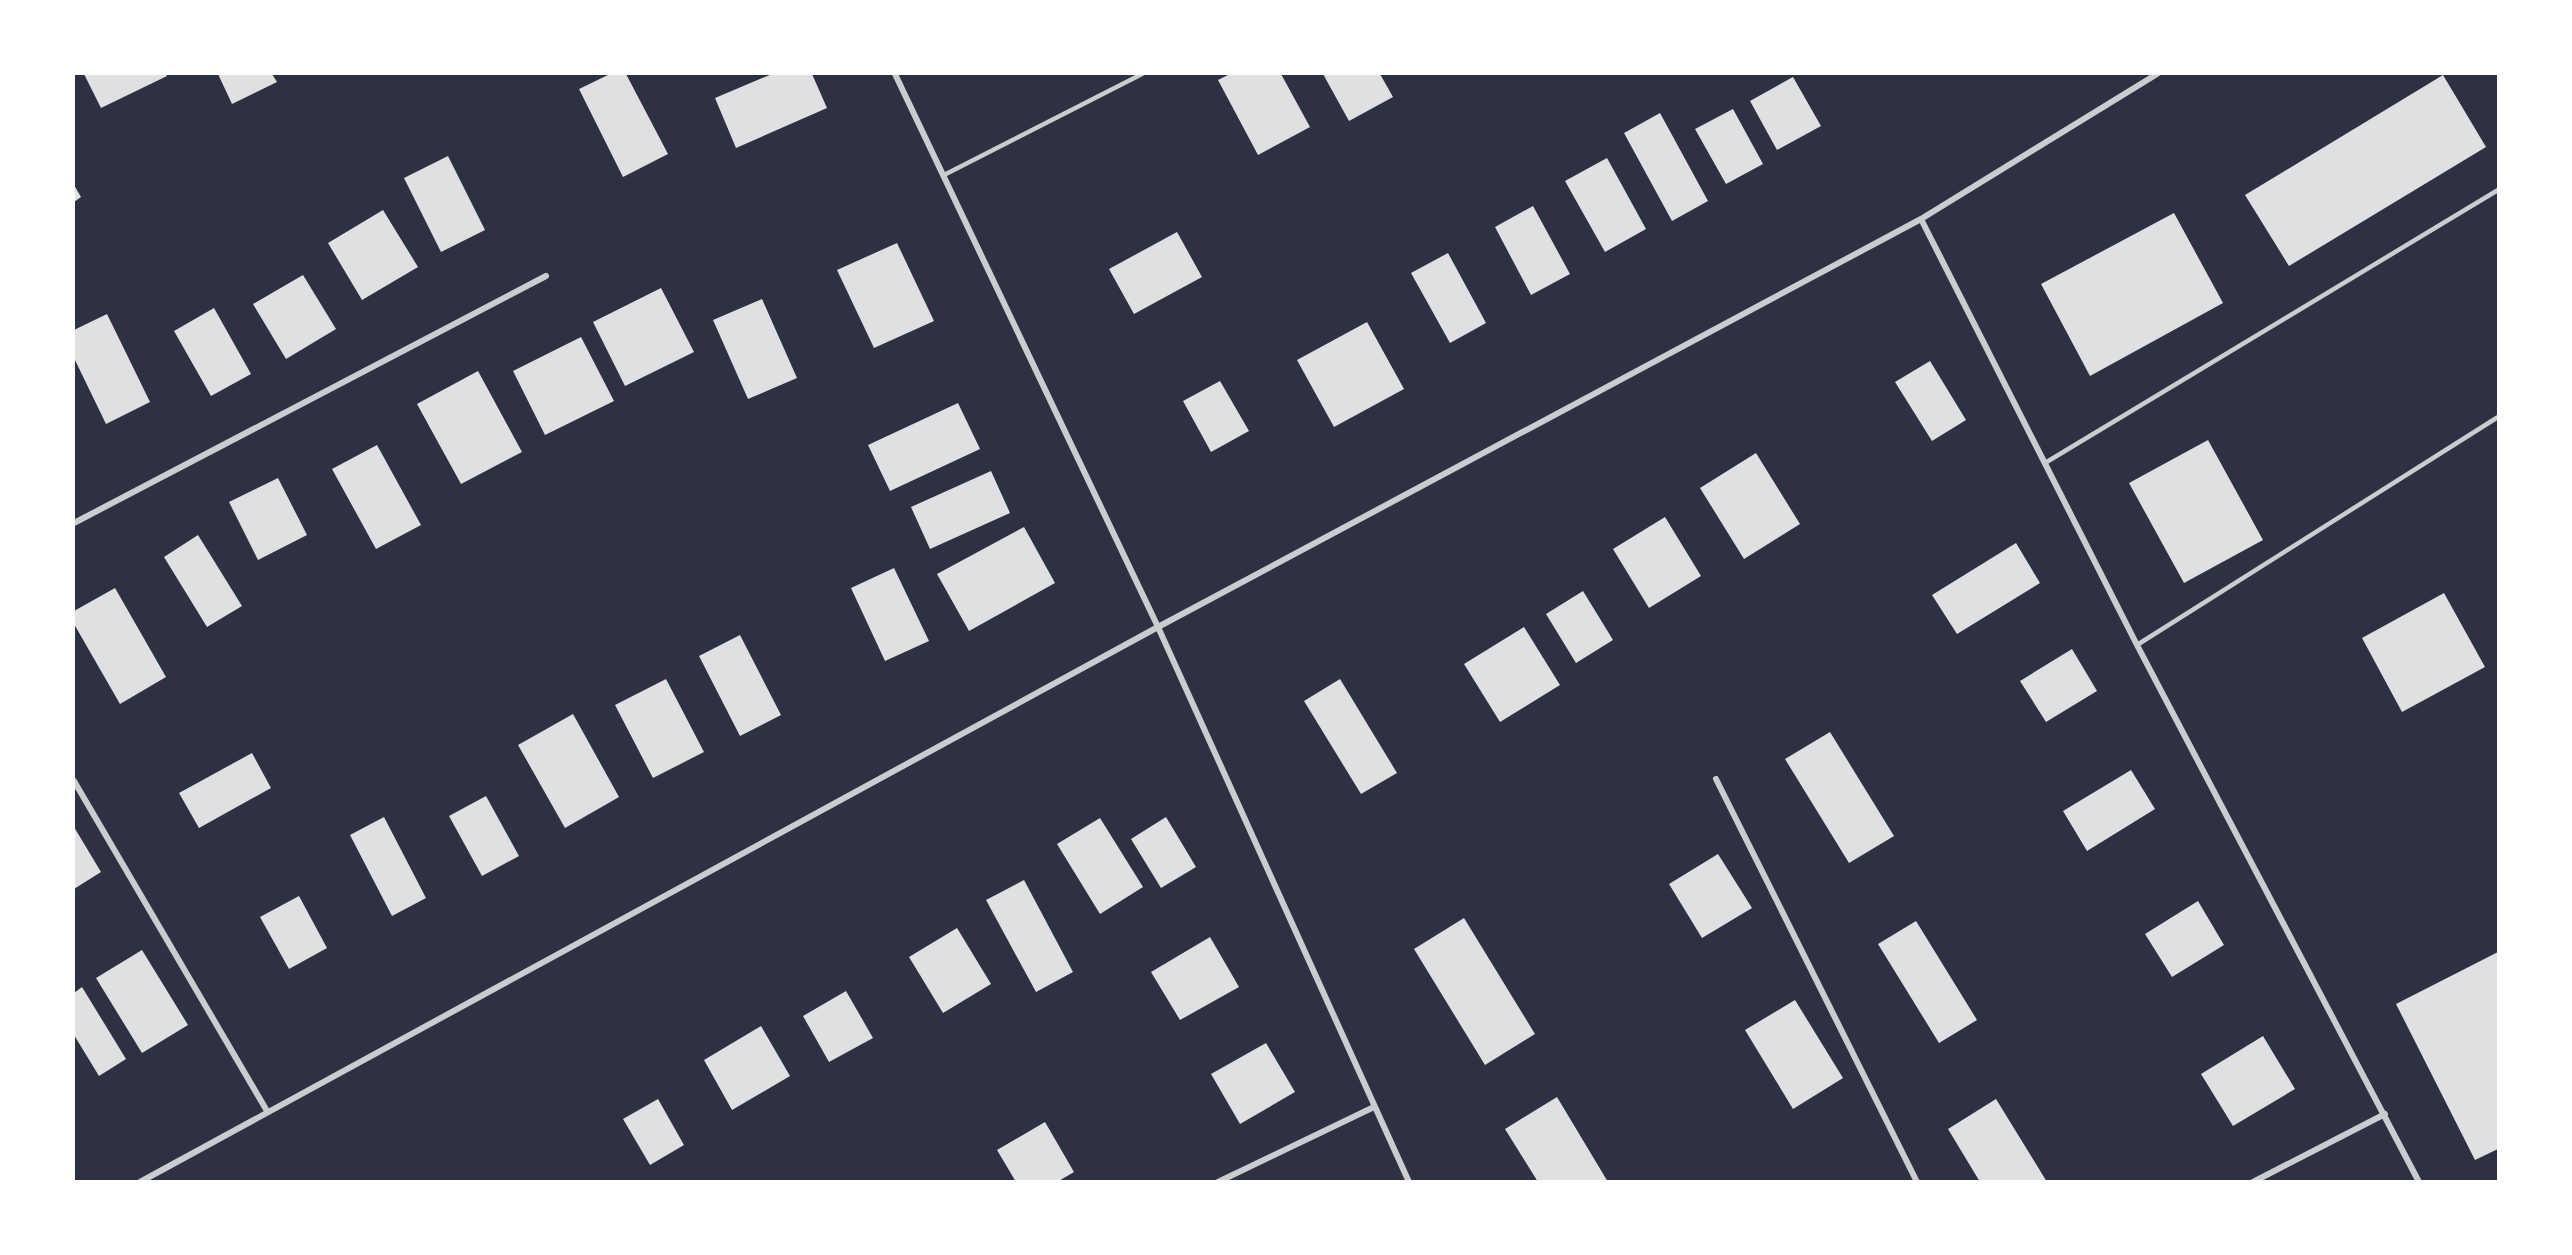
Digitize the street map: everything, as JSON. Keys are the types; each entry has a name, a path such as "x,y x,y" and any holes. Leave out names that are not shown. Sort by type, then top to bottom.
{"street":[{"path":"895,74 1158,627 1409,1182"},
{"path":"140,1182 1158,627 1921,219 2157,74"},
{"path":"1921,219 2137,645 2419,1182"},
{"path":"74,523 546,276"},
{"path":"1716,779 1917,1182"},
{"path":"74,781 267,1111"},
{"path":"1218,1182 1374,1107"},
{"path":"2253,1182 2385,1114"}],"lane":[{"path":"944,175 1143,74"},
{"path":"2045,463 2499,190"},
{"path":"2137,645 2499,417"}],"building":[{"path":"84,74 166,74 167,76 101,108"},
{"path":"218,74 272,74 277,82 232,104"},
{"path":"610,74 626,74 668,154 623,177 579,89"},
{"path":"772,74 812,74 827,108 736,148 715,98"},
{"path":"1230,74 1281,74 1310,127 1258,155 1218,80"},
{"path":"1323,74 1380,74 1393,97 1349,121"},
{"path":"2443,75 2486,147 2289,266 2245,195"},
{"path":"1793,77 1821,126 1777,150 1750,101"},
{"path":"1733,109 1763,164 1726,184 1695,129"},
{"path":"1660,113 1708,201 1672,221 1624,133"},
{"path":"448,156 485,230 441,252 404,178"},
{"path":"1607,158 1646,229 1605,252 1565,181"},
{"path":"74,185 81,197 74,202"},
{"path":"1533,206 1570,274 1531,295 1495,227"},
{"path":"383,210 418,267 362,300 328,243"},
{"path":"2174,213 2223,303 2090,376 2041,284"},
{"path":"1177,232 1202,277 1134,314 1109,269"},
{"path":"897,243 934,321 874,348 837,270"},
{"path":"1448,253 1486,323 1450,343 1411,273"},
{"path":"303,275 336,329 286,359 253,304"},
{"path":"661,288 694,352 625,386 593,322"},
{"path":"762,299 797,378 748,399 713,320"},
{"path":"214,308 251,374 211,396 174,331"},
{"path":"107,314 150,402 106,424 74,358 74,330"},
{"path":"1367,322 1404,389 1334,427 1297,360"},
{"path":"581,337 614,401 545,435 513,371"},
{"path":"1930,361 1966,420 1932,441 1895,382"},
{"path":"478,371 522,452 461,484 417,404"},
{"path":"1220,381 1249,431 1211,452 1183,401"},
{"path":"958,403 980,449 890,491 868,445"},
{"path":"2208,440 2263,540 2184,583 2129,483"},
{"path":"377,445 421,525 376,549 332,469"},
{"path":"1756,453 1800,524 1744,559 1700,488"},
{"path":"991,471 1010,513 930,549 911,507"},
{"path":"278,478 307,535 258,560 229,502"},
{"path":"1665,517 1701,576 1649,608 1613,549"},
{"path":"1024,527 1055,583 969,631 937,574"},
{"path":"198,535 242,606 207,627 164,557"},
{"path":"2016,543 2040,583 1957,634 1932,595"},
{"path":"894,568 929,641 885,661 851,588"},
{"path":"115,588 166,677 120,704 74,624 74,611"},
{"path":"1583,591 1613,640 1576,663 1546,614"},
{"path":"2444,593 2485,667 2402,712 2362,638"},
{"path":"1524,627 1560,685 1500,722 1464,664"},
{"path":"740,635 781,715 740,736 699,656"},
{"path":"2072,649 2097,691 2046,722 2020,681"},
{"path":"666,679 704,752 653,778 615,705"},
{"path":"1340,679 1397,773 1361,794 1304,701"},
{"path":"573,714 619,797 565,828 518,745"},
{"path":"1830,732 1894,836 1849,863 1785,759"},
{"path":"252,753 271,788 199,828 179,793"},
{"path":"2131,770 2155,809 2087,851 2063,811"},
{"path":"486,796 519,856 482,876 449,816"},
{"path":"384,817 426,898 392,916 350,835"},
{"path":"1166,817 1196,867 1161,888 1131,839"},
{"path":"1100,818 1143,887 1100,914 1057,844"},
{"path":"74,827 101,872 74,889"},
{"path":"1718,854 1752,908 1702,938 1669,884"},
{"path":"1024,880 1073,972 1036,992 986,900"},
{"path":"299,896 327,948 289,969 260,917"},
{"path":"2198,901 2224,945 2172,977 2145,934"},
{"path":"1464,918 1535,1034 1485,1065 1414,949"},
{"path":"1916,921 1977,1020 1939,1043 1878,944"},
{"path":"957,928 991,984 943,1013 909,957"},
{"path":"1210,937 1239,987 1180,1020 1151,972"},
{"path":"142,950 188,1025 142,1053 96,978"},
{"path":"2498,952 2498,1149 2475,1160 2396,1004"},
{"path":"82,987 126,1059 99,1076 74,1035 74,993"},
{"path":"846,991 873,1038 829,1062 803,1016"},
{"path":"1795,1000 1843,1078 1793,1109 1745,1030"},
{"path":"761,1026 790,1076 732,1110 704,1060"},
{"path":"2263,1036 2295,1089 2233,1126 2201,1074"},
{"path":"1266,1043 1295,1092 1240,1124 1211,1074"},
{"path":"1557,1097 1608,1182 1538,1182 1505,1129"},
{"path":"658,1099 684,1145 650,1165 623,1119"},
{"path":"1996,1099 2047,1182 1980,1182 1948,1129"},
{"path":"1045,1122 1074,1172 1057,1182 1016,1182 997,1150"}]}
